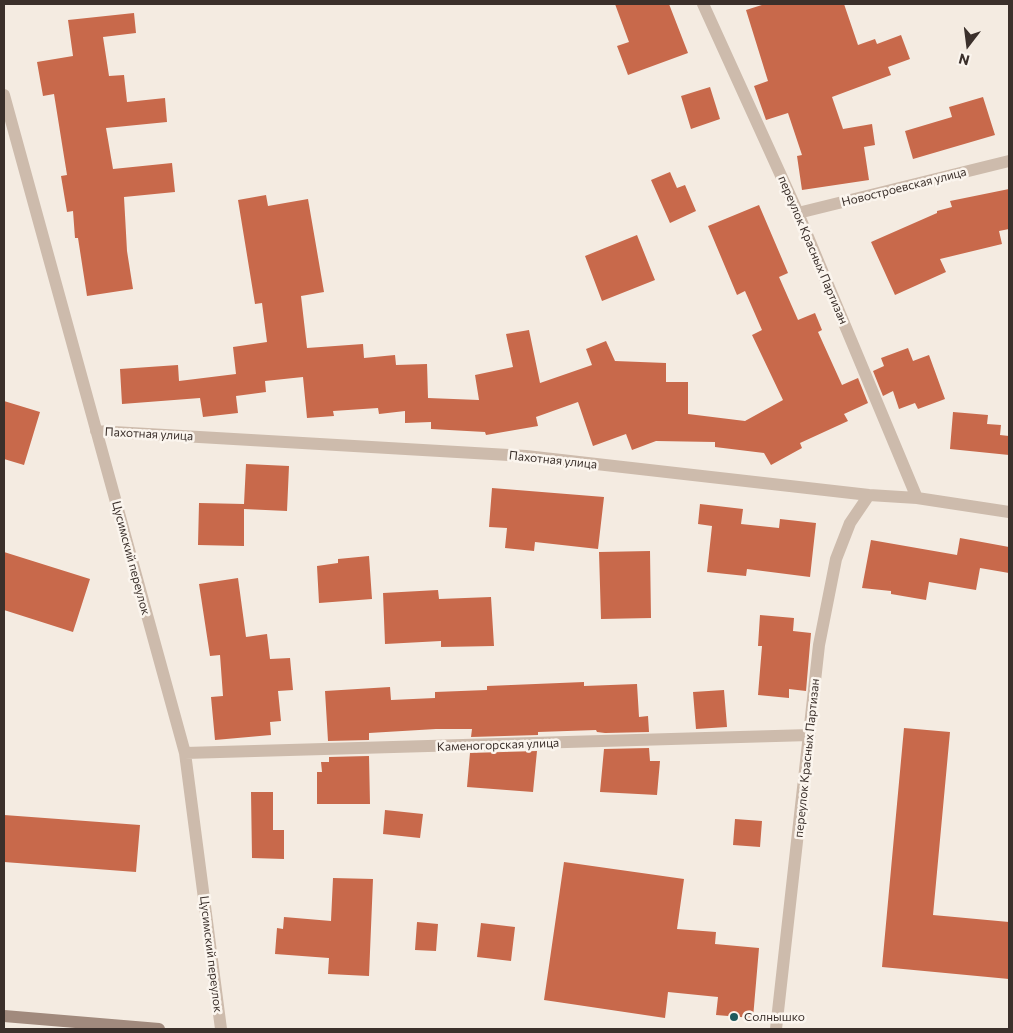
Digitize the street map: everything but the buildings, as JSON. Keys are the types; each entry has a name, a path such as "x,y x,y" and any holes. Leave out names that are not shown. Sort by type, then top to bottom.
{"main road":[{"path":"4,1016 159,1029"}],"street":[{"name":"переулок Красных Партизан","path":"703,4 798,213 917,498"},
{"name":"Цусимский переулок","path":"4,95 185,753 221,1029"},
{"name":"Новостроевская улица","path":"798,213 1009,160"},
{"name":"Пахотная улица","path":"96,430 526,456 868,495 917,498 1009,512"},
{"name":"переулок Красных Партизан","path":"776,1029 819,645 836,559 850,523 868,495"},
{"name":"Каменогорская улица","path":"185,753 810,736"}],"place":[{"name":"Солнышко","path":"734,1017"}]}
